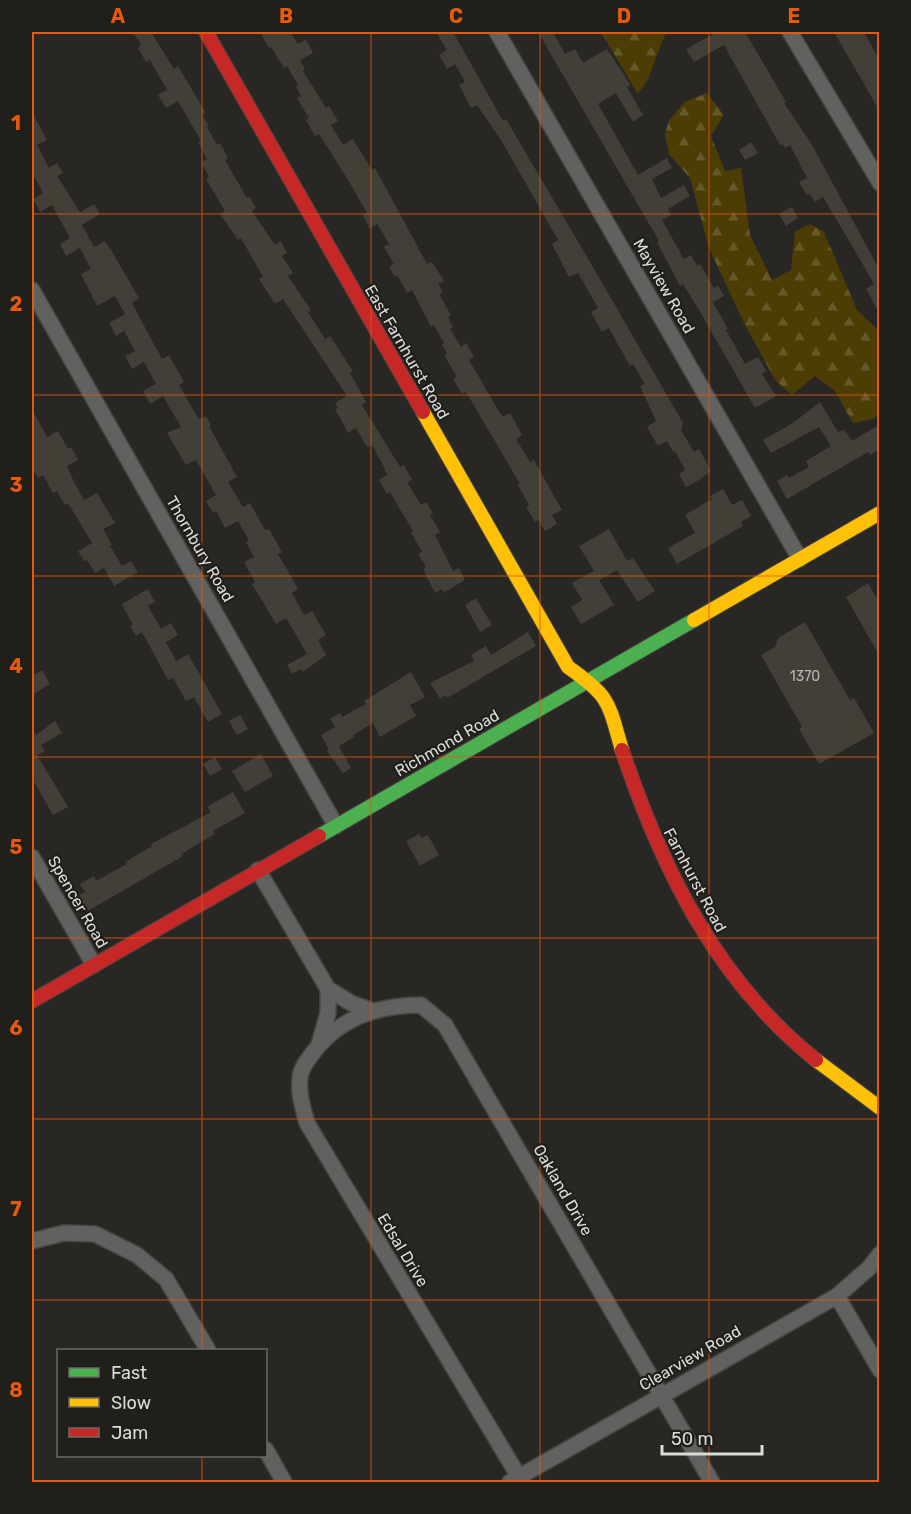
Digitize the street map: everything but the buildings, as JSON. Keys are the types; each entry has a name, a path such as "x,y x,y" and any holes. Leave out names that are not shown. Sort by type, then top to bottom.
{"street":[{"name":"East Farnhurst Road","path":"206,32 568,667 588,681"},
{"name":"Mayview Road","path":"497,32 800,559"},
{"path":"790,32 879,183"},
{"name":"Thornbury Road","path":"32,290 336,826"},
{"name":"Richmond Road","path":"32,1001 800,559 878,518"},
{"name":"Farnhurst Road","path":"588,681 605,697 642,811 664,862 697,926 746,994 787,1035 832,1076 879,1108"},
{"name":"Spencer Road","path":"32,858 94,965"},
{"path":"258,870 328,989 351,1003 373,1011"},
{"path":"318,1045 328,1012 328,989"},
{"name":"Oakland Drive","path":"332,1033 351,1020 373,1011 399,1005 421,1005 445,1025 712,1482"},
{"name":"Edsal Drive","path":"332,1033 318,1045 300,1076 301,1104 307,1123 517,1481"},
{"path":"35,1238 63,1233 95,1234 137,1255 166,1279 206,1349"},
{"name":"Clearview Road","path":"517,1481 662,1395 837,1296 869,1268 879,1254"},
{"path":"837,1296 879,1370"},
{"path":"267,1452 284,1482"}],"green space":[{"path":"601,32 666,32 648,79 638,94"},
{"path":"707,93 724,115 711,136 725,171 741,168 750,235 772,280 791,270 795,232 810,224 824,232 857,310 879,331 879,414 873,419 853,423 835,391 815,376 792,395 776,381 745,325 709,248 690,178 669,154 665,134 669,120 685,102"}],"traffic: fast":[{"path":"319,836 694,620"}],"traffic: slow":[{"path":"423,412 568,667 593,686 606,702 622,750"},
{"path":"694,620 880,513"},
{"path":"816,1060 880,1108"}],"traffic: jam":[{"path":"206,32 423,412"},
{"path":"622,750 655,837 696,920 749,995 781,1029 816,1060"},
{"path":"32,1001 319,836"}]}
